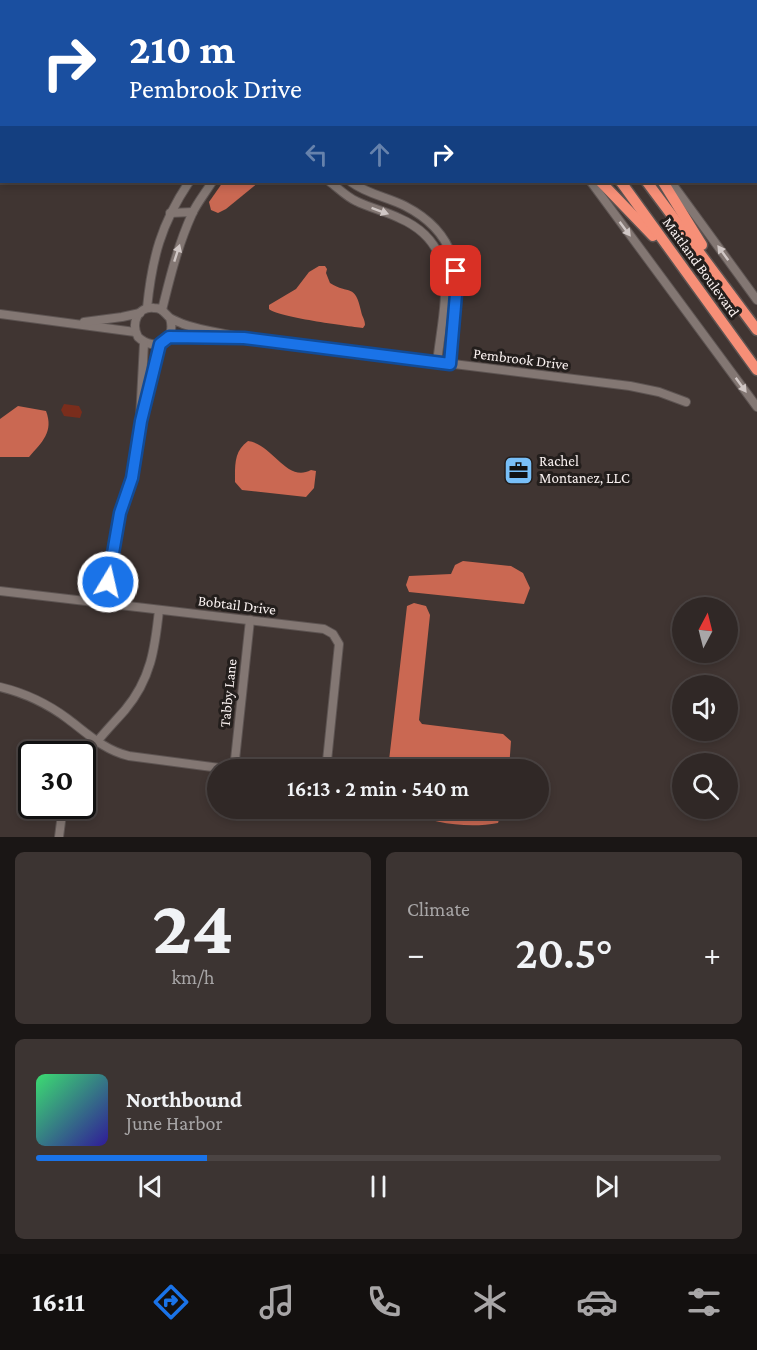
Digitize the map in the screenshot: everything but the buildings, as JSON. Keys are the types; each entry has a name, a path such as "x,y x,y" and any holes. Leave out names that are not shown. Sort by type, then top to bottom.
{"highway":[{"path":"602,183 677,259"},
{"name":"Maitland Boulevard","path":"622,183 757,370"},
{"name":"Maitland Boulevard","path":"648,183 757,330"},
{"path":"664,183 738,304"}],"street":[{"path":"73,323 122,317 143,311 156,308 162,310 170,318 172,324 169,337 160,344 144,343 135,332 134,325 143,311 157,248 170,213 188,183"},
{"path":"162,310 170,274 193,212 211,183"},
{"path":"331,183 353,200 420,229 434,244 443,264 445,283 437,363"},
{"path":"353,183 423,217 438,229 451,250 456,271 456,294 450,364"},
{"path":"592,183 757,407"},
{"path":"671,183 757,300"},
{"path":"174,205 193,212"},
{"path":"170,213 193,212"},
{"path":"0,314 135,332"},
{"name":"Pembrook Drive","path":"170,318 185,324 244,338 630,386 659,392 686,402"},
{"name":"Pembrook Drive","path":"169,337 244,338"},
{"path":"141,421 144,343"},
{"path":"105,603 120,513 132,478 141,421 160,344"},
{"name":"Bobtail Drive","path":"0,591 324,629 333,634 339,644 327,759"},
{"path":"0,687 37,699 67,718 95,741 126,710 140,690 154,652 159,610"},
{"name":"Tabby Lane","path":"235,759 250,620"},
{"path":"96,742 113,752 129,756 207,766"},
{"path":"59,837 61,819"}],"shaded area":[{"path":"222,183 258,183 218,213 211,210 209,202"},
{"path":"319,266 325,266 327,269 326,273 330,283 354,293 365,321 363,328 298,318 269,309 269,305 296,289 309,272"},
{"path":"64,404 79,406 82,412 80,418 64,416 61,410"},
{"path":"18,406 46,411 48,431 29,457 0,457 0,419"},
{"path":"248,441 265,449 294,471 302,473 316,471 314,488 306,497 242,490 235,482 235,464 240,449"},
{"path":"463,561 511,566 523,573 530,588 524,604 409,592 406,585 409,576 451,574 455,565"},
{"path":"414,603 426,606 430,615 419,720 422,724 503,734 511,741 510,759 389,759 407,606"},
{"path":"428,819 499,819 498,823 486,825 438,822"}],"place":[{"name":"Rachel Montanez, LLC","path":"518,470"}],"route":[{"path":"108,582 120,513 132,478 141,421 154,376 160,344 169,337 244,338 450,364 456,271"}]}
